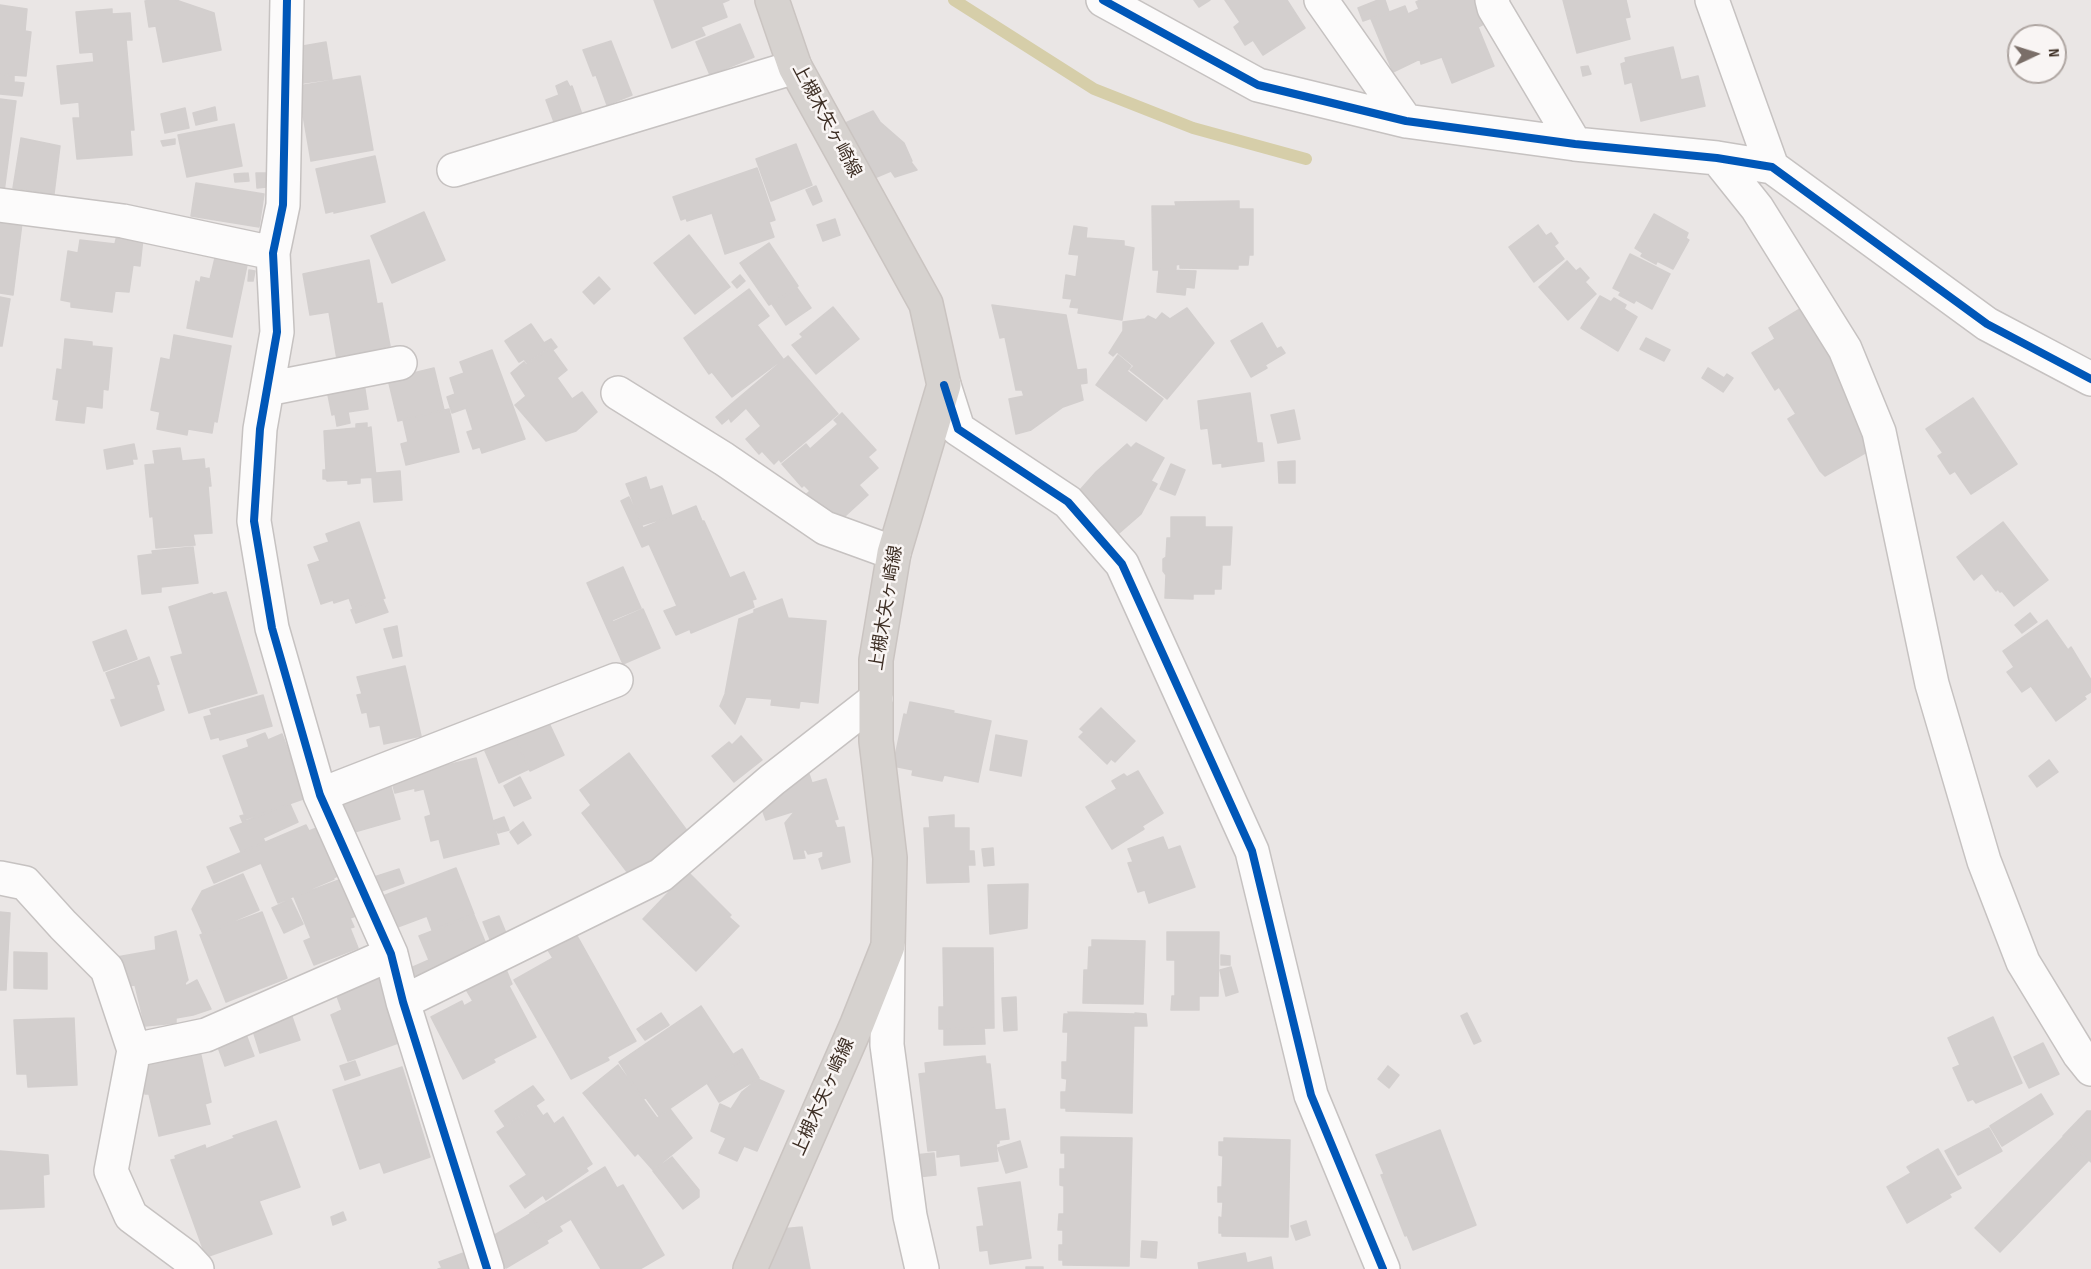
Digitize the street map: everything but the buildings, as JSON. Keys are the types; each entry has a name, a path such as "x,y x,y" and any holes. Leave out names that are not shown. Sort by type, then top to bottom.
{"main road":[{"name":"上槻木矢ヶ崎線","path":"750,1269 857,1024 888,946 890,858 876,741 876,660 894,553 944,385 926,304 795,67 772,0"}],"street":[{"path":"287,0 283,205 273,253 277,332 260,429 254,521 272,628 320,795 391,954 487,1269"},
{"path":"1103,0 1258,85 1406,121 1575,144 1717,158 1772,168 1987,324 2091,379"},
{"path":"1321,0 1406,121"},
{"path":"1492,0 1494,8 1575,144"},
{"path":"1712,0 1772,168"},
{"path":"454,170 795,67"},
{"path":"1717,158 1757,208 1845,349 1875,421 1932,684 1984,861 2022,962 2079,1054 2091,1069"},
{"path":"0,205 123,221 273,253"},
{"path":"267,389 400,363"},
{"path":"944,385 958,429 1068,502 1122,564 1252,851 1311,1095 1383,1269"},
{"path":"618,393 724,459 825,528 894,553"},
{"path":"320,795 616,680"},
{"path":"404,1002 661,875 772,780 876,699"},
{"path":"0,878 25,883 107,969 134,1050 111,1171 131,1216 186,1256 197,1269"},
{"path":"888,946 888,1046 910,1216 922,1269"},
{"path":"134,1050 206,1035 391,954"}],"waterway":[{"path":"954,0 1094,89 1193,128 1306,159"}],"cycle path":[{"path":"287,0 283,205 273,253 277,332 260,429 254,521 272,628 320,795 391,954 403,1002 487,1269"},
{"path":"1103,0 1258,85 1406,121 1575,144 1717,158 1772,167 1987,324 2091,379"},
{"path":"944,385 958,429 1068,502 1122,564 1252,851 1311,1095 1383,1269"}]}
